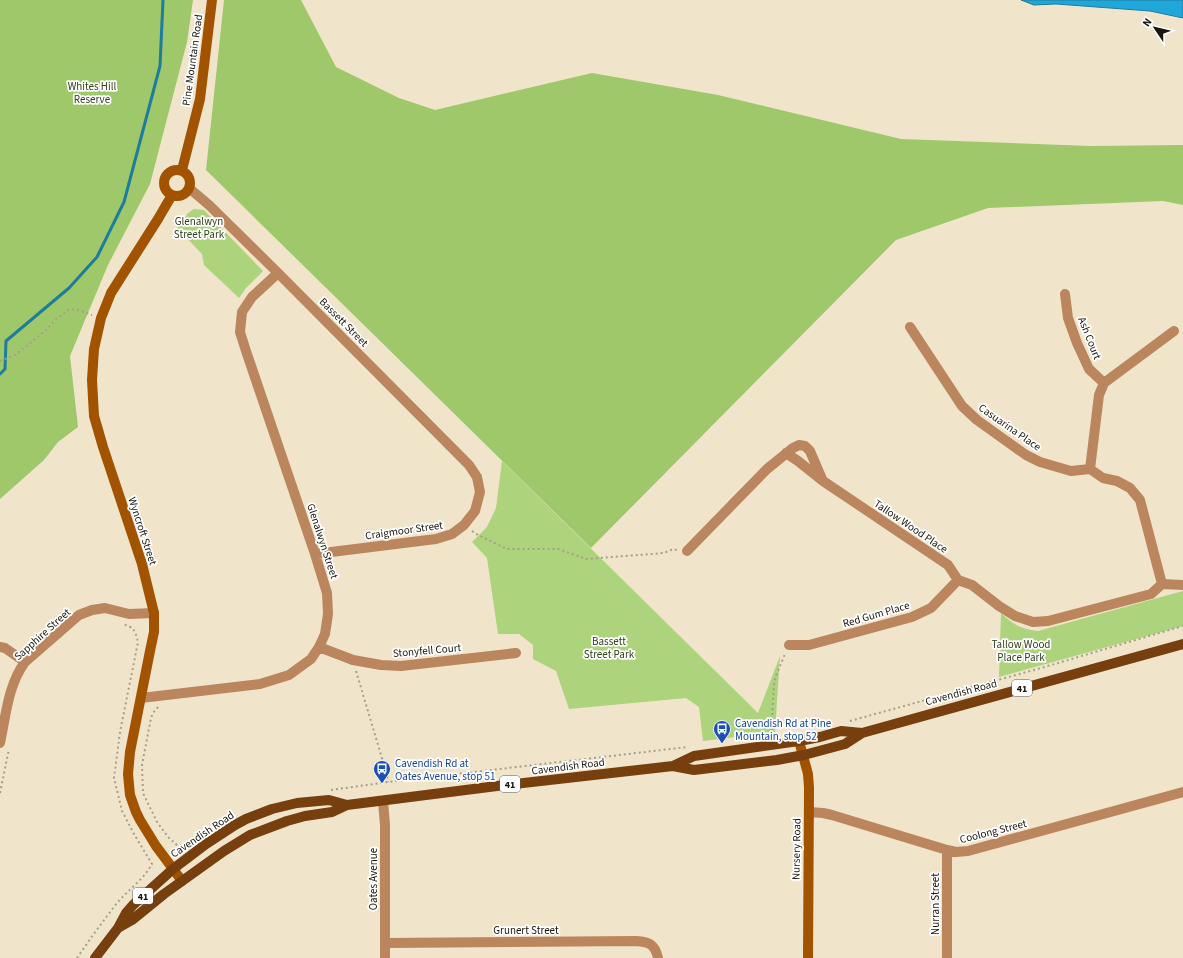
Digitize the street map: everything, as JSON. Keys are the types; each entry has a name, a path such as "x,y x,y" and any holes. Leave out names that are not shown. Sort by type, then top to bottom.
{"main road":[{"name":"Cavendish Road","path":"673,766 694,756 799,741 841,731 862,732 1183,644"},
{"name":"Cavendish Road","path":"118,928 132,920 182,881 237,842 261,830 287,820 332,812 347,805 497,786 673,766 694,770 777,760 804,755 845,744 862,732"},
{"name":"Cavendish Road","path":"94,958 118,928 126,913 173,869 223,833 246,819 285,806 309,802 329,800 347,805"}],"street":[{"name":"Pine Mountain Road","path":"182,170 200,99 212,0"},
{"path":"182,170 189,178 189,188 182,195 172,195 165,188 165,178 172,171 182,170"},
{"name":"Bassett Street","path":"189,188 209,205 278,273 469,465 478,477"},
{"name":"Wyncroft Street","path":"172,195 111,293 101,318 94,349 92,380 94,416 142,564 154,613 154,632 129,758 128,774 130,795 140,820 156,846 182,881"},
{"name":"Glenalwyn Street","path":"142,698 260,684 289,675 311,660 325,634 328,614 327,592 240,332 242,312 252,297 278,273"},
{"name":"Ash Court","path":"1065,294 1068,318 1077,343 1089,369 1104,383"},
{"name":"Casuarina Place","path":"910,327 962,406 976,420 1040,462 1072,471 1090,469"},
{"path":"1174,331 1104,383 1099,395 1090,469 1103,478 1117,481 1130,488 1140,500 1162,584 1183,585"},
{"path":"686,551 767,469 793,448 799,445 805,446 810,452 823,481"},
{"name":"Tallow Wood Place","path":"786,453 823,481 948,565 958,580 972,585 998,606 1015,616 1033,622 1048,621 1151,594 1162,584"},
{"name":"Craigmoor Street","path":"315,554 436,539 452,534 464,525 475,511 480,492 478,477"},
{"name":"Red Gum Place","path":"789,645 809,645 912,617 931,608 958,580"},
{"name":"Sapphire Street","path":"5,743 11,687 18,671 25,662 79,615 92,610 106,608 129,614 154,613"},
{"path":"0,647 5,648 25,662"},
{"name":"Stonyfell Court","path":"319,647 353,660 381,665 401,666 516,653"},
{"name":"Nursery Road","path":"799,741 804,755 809,780 808,958"},
{"name":"Coolong Street","path":"809,812 832,815 956,852 968,851 1183,792"},
{"name":"Oates Avenue","path":"383,801 385,825 385,958"},
{"name":"Nurran Street","path":"947,850 947,958"},
{"name":"Grunert Street","path":"385,943 636,941 652,945 656,950 658,958"}],"path":[{"path":"0,361 15,355 45,331 54,320 70,309 78,310 101,318"},
{"path":"464,525 478,535 507,549 558,549 586,559 664,553 673,549 686,551"},
{"path":"77,958 118,903 148,871 152,864 122,811 114,778 120,732 138,642 135,630 130,626 116,622"},
{"path":"848,721 1041,668 1183,626"},
{"path":"776,734 770,735 775,678 789,645"},
{"path":"353,660 388,782"},
{"path":"157,705 158,707 151,718 142,766 143,793 157,822 169,838 178,845 185,846 190,844"},
{"path":"0,793 5,743"},
{"path":"329,790 690,746"}],"green space":[{"name":"Whites Hill Reserve","path":"0,0 193,0 187,42 150,184 108,265 70,356 78,427 58,442 44,460 0,499"},
{"path":"224,0 301,0 336,67 399,98 435,110 592,73 718,95 901,139 1091,146 1183,145 1183,205 1163,201 988,208 896,240 591,548 206,170"},
{"name":"Glenalwyn Street Park","path":"194,209 204,210 263,271 246,288 239,298 204,265 202,254 177,228 188,213"},
{"name":"Bassett Street Park","path":"502,461 758,713 780,656 775,732 703,741 699,707 686,698 569,709 556,671 533,659 533,645 519,634 498,634 487,558 472,542 487,527 496,508"},
{"name":"Tallow Wood Place Park","path":"1183,591 1183,626 999,677 1001,613 1018,626 1038,631"}],"water":[{"path":"1021,0 1183,0 1183,18 1150,11 1056,4 1034,5"}],"waterway":[{"path":"0,374 5,369 6,341 69,288 97,257 124,202 160,66 163,0"}],"place":[{"name":"Cavendish Rd at Pine Mountain, stop 52","path":"722,744"},
{"name":"Cavendish Rd at Oates Avenue, stop 51","path":"382,784"}]}
